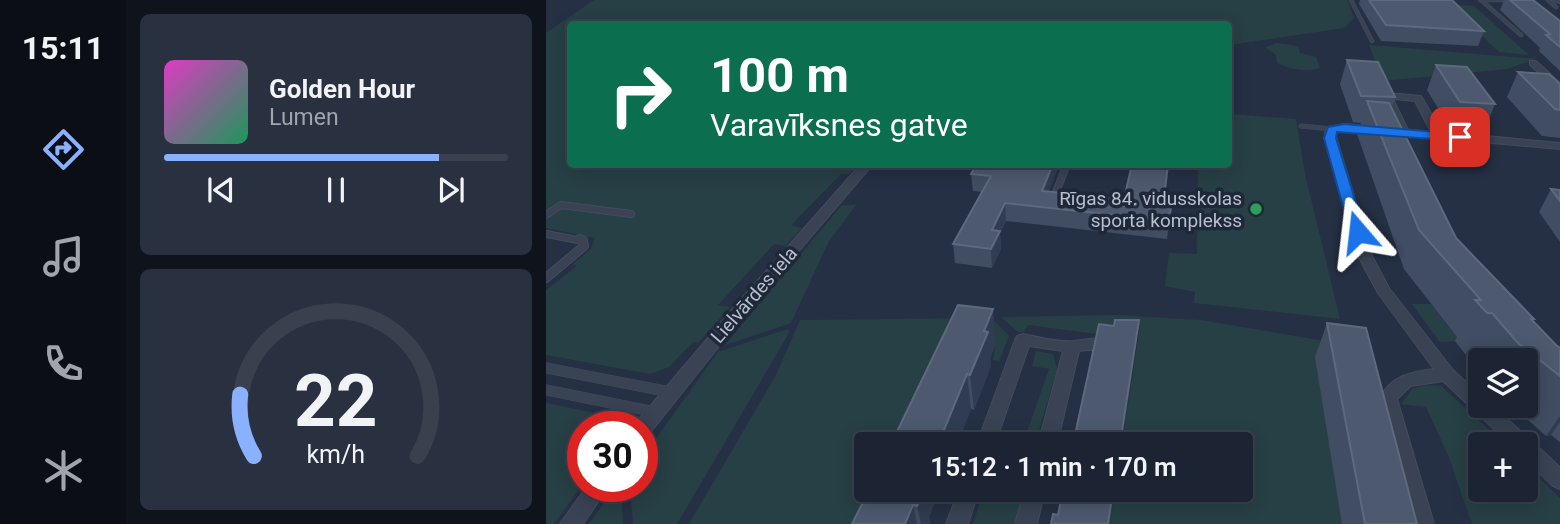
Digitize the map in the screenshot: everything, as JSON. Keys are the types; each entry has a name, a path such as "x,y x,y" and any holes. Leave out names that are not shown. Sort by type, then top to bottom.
{"street":[{"path":"1533,63 1560,88"},
{"path":"1404,132 1387,96 1418,99 1438,135"},
{"path":"1509,432 1447,374 1383,290 1370,268 1330,138 1332,129 1344,127 1560,146"},
{"name":"Lielvārdes iela","path":"656,411 865,168"},
{"path":"990,432 1023,340 1072,347 1088,343 1129,346"},
{"path":"1051,432 1072,347"},
{"path":"1423,524 1388,399 1392,388 1402,382 1447,374"},
{"path":"1538,459 1560,480"},
{"path":"570,524 587,502"},
{"path":"957,524 965,502"},
{"path":"1026,524 1032,502"}],"lane":[{"path":"1351,0 1372,41"},
{"path":"1480,0 1514,0"},
{"path":"1480,0 1521,35"},
{"path":"1548,0 1557,3"},
{"path":"1301,126 1332,129"},
{"path":"1063,206 1051,204 1065,168"},
{"path":"546,215 561,205 631,214"},
{"path":"546,234 583,240 583,246 546,278"},
{"path":"546,368 671,392"},
{"path":"546,390 650,411"}],"green space":[{"path":"594,0 1347,0 1354,18 1344,28 1232,45 1232,21 567,21 567,168 855,168 849,174 841,174 791,225 802,228 785,246 774,244 718,305 730,307 699,342 693,342 669,367 650,374 546,355 546,290 577,266 573,264 591,249 595,238 546,228 546,33"},
{"path":"1448,4 1474,6 1529,55 1499,52"},
{"path":"1277,43 1298,46 1300,53 1316,57 1320,68 1298,70 1277,63 1276,55 1265,47"},
{"path":"1369,45 1538,58 1507,69 1383,81"},
{"name":"Rīgas 84. vidusskolas sporta komplekss","path":"1232,114 1296,119 1305,174 1340,319 1194,303 1195,292 1165,286 1169,253 1197,254 1198,168 1232,168"},
{"path":"857,204 829,241 791,323 725,345 841,206"},
{"path":"1412,304 1431,304 1460,341 1440,342"},
{"path":"1116,315 1201,320 1360,347 1342,524 1110,524 1113,502 1253,502 1253,432 1124,432 1140,326 1115,323 1112,336 1028,325 1024,332 1018,332 1001,317"},
{"path":"991,318 1009,336 999,361 993,360 996,343 924,432 854,432 854,502 889,502 879,524 689,524 776,375 800,320"},
{"path":"788,329 789,333 677,524 633,524 631,502 658,502 658,436 718,352"},
{"path":"1036,351 1053,354 1057,369 1039,432 1027,432 1049,369 1032,366"},
{"path":"1426,385 1441,386 1468,410 1468,418 1476,418 1492,432 1468,432 1468,502 1538,502 1538,477 1560,498 1560,524 1472,524 1448,455 1426,407 1401,404 1412,389"},
{"path":"546,403 584,411 567,411 567,502 570,502 554,524 546,524"},
{"path":"605,502 622,502 623,524 589,524"},
{"path":"980,502 1024,502 1017,524 973,524"}],"building":[{"path":"1369,0 1452,0 1484,31 1386,25"},
{"path":"1510,0 1533,0 1560,21 1560,47 1546,35 1550,34"},
{"path":"1347,60 1378,62 1395,97 1361,96"},
{"path":"1436,65 1467,67 1495,104 1460,102"},
{"path":"1518,72 1549,74 1560,84 1560,110 1555,109"},
{"path":"1367,101 1389,103 1456,238 1560,348 1560,376 1538,359 1538,348 1524,348 1492,313 1487,313 1475,300 1481,300 1419,230"},
{"path":"975,168 1051,168 1042,191 1124,199 1131,168 1168,168 1164,199 1172,200 1169,221 1005,203 992,230 1000,231 991,249 953,244 991,176 971,174"},
{"path":"1551,189 1560,190 1560,201"},
{"path":"958,305 993,309 984,331 988,332 943,432 897,432"},
{"path":"1115,320 1139,320 1122,432 1076,432 1099,324 1114,326"},
{"path":"1327,323 1366,328 1417,524 1365,524"},
{"path":"863,502 919,502 917,506 913,505 905,524 852,524"},
{"path":"1061,502 1111,502 1108,524 1051,524 1053,514 1058,515"}],"place":[{"name":"Rīgas 84. vidusskolas sporta komplekss","path":"1256,209"}],"route":[{"path":"1358,232 1330,138 1332,129 1344,127 1460,137"}]}
